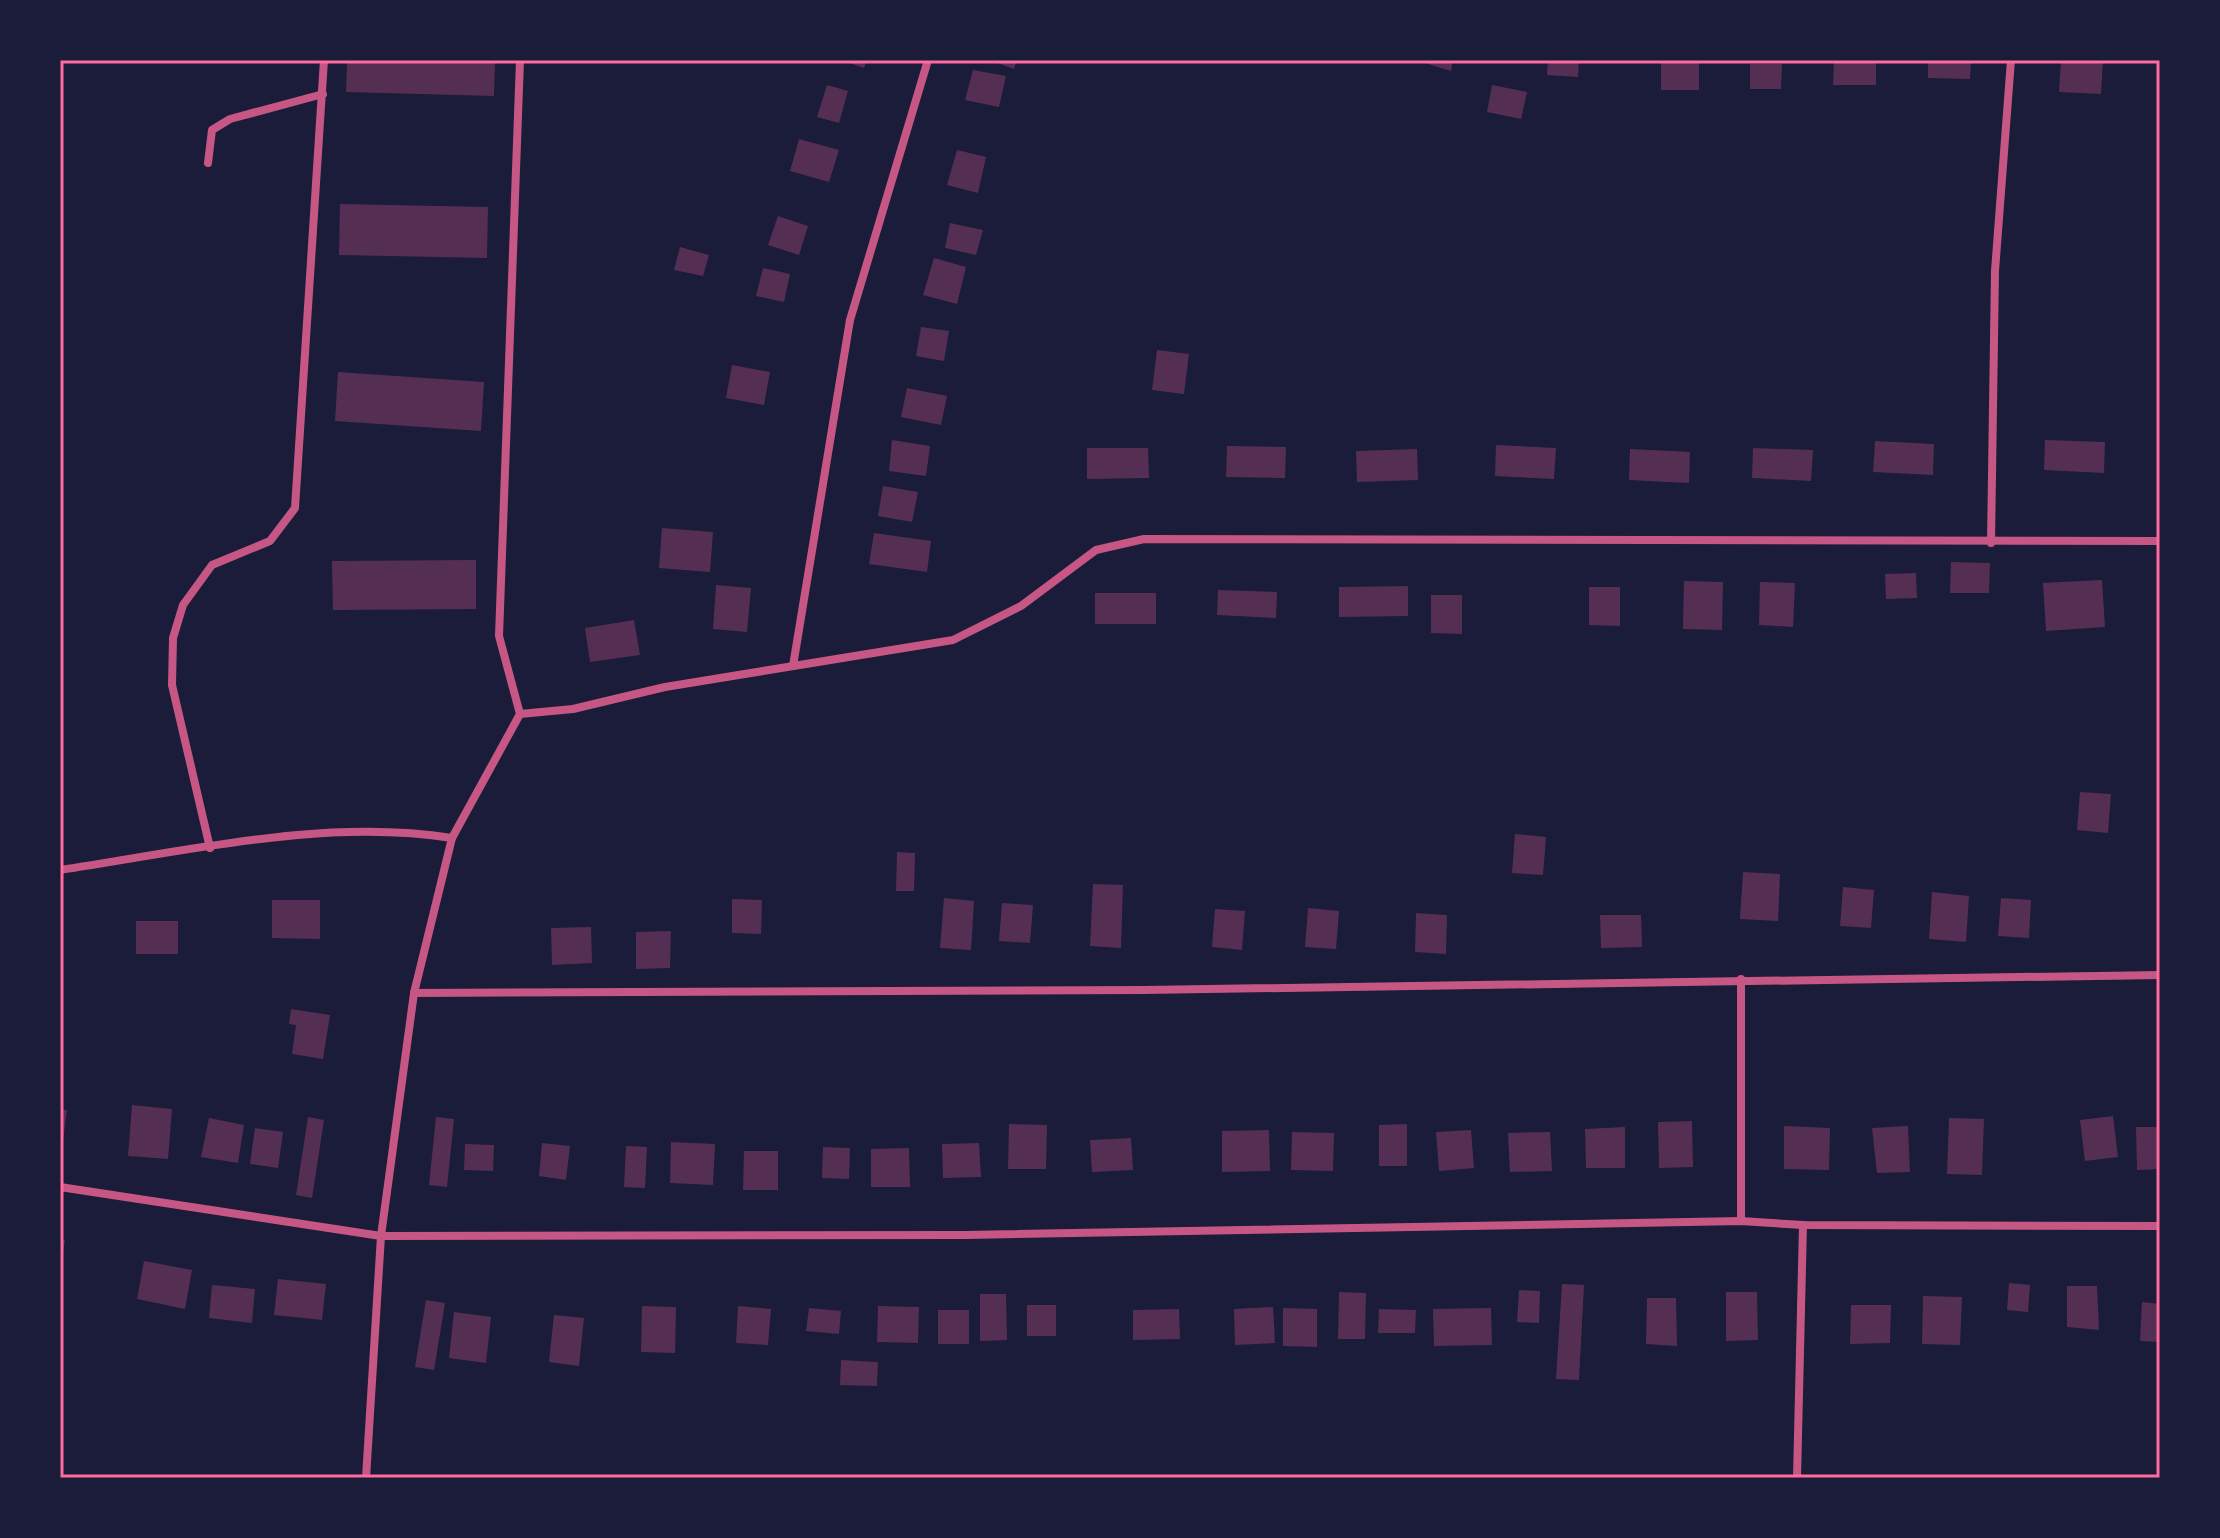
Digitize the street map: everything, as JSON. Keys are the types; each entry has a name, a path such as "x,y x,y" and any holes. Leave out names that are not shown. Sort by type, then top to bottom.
{"street":[{"path":"210,848 172,685 173,638 183,605 212,565 270,541 295,508 324,60"},
{"path":"366,1478 381,1236 414,993 452,838 520,714 499,636 520,60"},
{"path":"793,666 850,320 928,60"},
{"path":"1991,543 1995,271 2011,60"},
{"path":"208,163 212,130 230,119 323,94"},
{"path":"520,714 573,709 665,687 953,640 1021,606 1096,550 1144,539 2160,541"},
{"path":"60,870 310,835 400,830 452,838"},
{"path":"414,993 1128,990 2160,975"},
{"path":"1741,979 1741,1221"},
{"path":"60,1187 381,1236 966,1235 1741,1221 1803,1225 2160,1226"},
{"path":"1797,1478 1803,1225"}],"building":[{"path":"347,60 495,60 494,96 346,92"},
{"path":"841,60 867,60 864,68"},
{"path":"989,60 1017,60 1014,69"},
{"path":"1415,60 1453,60 1451,71"},
{"path":"1548,60 1579,60 1578,77 1547,75"},
{"path":"1661,60 1699,60 1699,90 1661,90"},
{"path":"1834,60 1876,60 1876,85 1833,85"},
{"path":"1928,60 1971,60 1970,79 1928,78"},
{"path":"2061,60 2103,61 2101,94 2059,92"},
{"path":"1750,64 1782,64 1781,89 1750,89"},
{"path":"973,70 1006,76 999,107 965,100"},
{"path":"827,85 848,91 839,123 817,117"},
{"path":"1492,85 1527,92 1521,119 1487,112"},
{"path":"799,139 839,150 829,182 790,171"},
{"path":"957,150 986,157 978,193 947,185"},
{"path":"340,204 488,207 487,258 339,255"},
{"path":"778,216 808,226 799,255 768,245"},
{"path":"950,223 983,230 976,255 945,248"},
{"path":"680,247 709,255 703,276 674,270"},
{"path":"934,258 966,267 957,304 923,295"},
{"path":"763,268 790,274 784,302 756,296"},
{"path":"921,327 949,331 944,361 916,356"},
{"path":"1157,350 1189,354 1184,394 1152,390"},
{"path":"732,365 770,372 764,405 726,398"},
{"path":"338,372 484,382 481,431 335,421"},
{"path":"907,388 947,396 941,425 901,417"},
{"path":"892,440 930,446 926,476 889,471"},
{"path":"2045,440 2105,442 2104,473 2044,470"},
{"path":"1875,441 1934,444 1933,475 1873,472"},
{"path":"1496,445 1556,448 1554,479 1495,476"},
{"path":"1227,446 1286,447 1285,478 1226,477"},
{"path":"1087,448 1148,448 1149,478 1087,479"},
{"path":"1753,448 1813,450 1811,481 1752,478"},
{"path":"1417,449 1418,480 1357,482 1356,451"},
{"path":"1630,449 1690,452 1689,483 1629,480"},
{"path":"883,486 918,492 912,522 878,516"},
{"path":"662,528 713,532 710,572 659,568"},
{"path":"874,533 931,541 927,572 869,564"},
{"path":"476,560 476,609 333,610 332,561"},
{"path":"1951,562 1990,563 1989,593 1950,593"},
{"path":"1916,573 1917,598 1886,599 1885,574"},
{"path":"2102,580 2105,627 2046,631 2043,583"},
{"path":"1684,581 1723,582 1722,630 1683,629"},
{"path":"1760,582 1795,583 1793,627 1759,625"},
{"path":"716,585 751,588 747,632 713,629"},
{"path":"1408,586 1408,616 1339,617 1339,587"},
{"path":"1589,587 1620,587 1620,626 1589,625"},
{"path":"1218,590 1277,592 1276,618 1217,615"},
{"path":"1095,593 1156,593 1156,624 1095,624"},
{"path":"1431,595 1462,595 1462,634 1431,633"},
{"path":"634,620 640,655 590,662 585,628"},
{"path":"2080,792 2111,794 2108,833 2077,830"},
{"path":"1515,834 1546,837 1543,875 1512,873"},
{"path":"897,852 915,853 914,891 896,891"},
{"path":"1743,872 1780,874 1778,921 1740,919"},
{"path":"1093,884 1123,885 1121,948 1090,946"},
{"path":"1843,887 1874,890 1871,928 1840,926"},
{"path":"1932,892 1969,896 1966,942 1929,939"},
{"path":"944,898 974,901 971,950 940,948"},
{"path":"2001,898 2031,900 2029,938 1998,936"},
{"path":"732,899 762,900 761,934 732,933"},
{"path":"272,900 320,900 320,939 272,938"},
{"path":"1002,903 1033,905 1030,943 999,941"},
{"path":"1308,908 1339,911 1336,949 1305,947"},
{"path":"1215,909 1245,911 1242,950 1212,947"},
{"path":"1416,913 1447,915 1446,954 1415,952"},
{"path":"1600,915 1641,915 1642,947 1601,948"},
{"path":"136,921 178,921 178,954 136,954"},
{"path":"591,927 592,963 552,965 551,928"},
{"path":"671,931 670,968 636,969 636,932"},
{"path":"291,1009 330,1015 323,1059 292,1054 296,1025 289,1024"},
{"path":"132,1105 172,1109 168,1159 128,1156"},
{"path":"60,1110 67,1110 63,1141 60,1141"},
{"path":"2113,1116 2118,1157 2085,1161 2080,1120"},
{"path":"308,1117 324,1120 312,1198 296,1195"},
{"path":"436,1117 454,1119 447,1187 429,1185"},
{"path":"209,1118 244,1125 238,1163 201,1157"},
{"path":"1949,1118 1984,1119 1982,1175 1947,1174"},
{"path":"1692,1121 1693,1167 1659,1168 1658,1122"},
{"path":"1009,1124 1047,1125 1046,1169 1008,1169"},
{"path":"1407,1124 1407,1166 1379,1166 1379,1125"},
{"path":"1784,1126 1830,1128 1829,1170 1784,1169"},
{"path":"1908,1126 1910,1172 1877,1173 1872,1128"},
{"path":"1625,1127 1625,1168 1586,1168 1585,1129"},
{"path":"2136,1127 2158,1127 2159,1169 2137,1170"},
{"path":"255,1128 283,1132 278,1168 250,1164"},
{"path":"1269,1130 1270,1171 1222,1172 1222,1131"},
{"path":"1471,1130 1474,1168 1439,1171 1436,1132"},
{"path":"1292,1132 1334,1133 1333,1171 1291,1170"},
{"path":"1550,1132 1552,1171 1510,1172 1508,1133"},
{"path":"1131,1138 1133,1170 1092,1172 1090,1140"},
{"path":"671,1142 715,1144 713,1185 670,1183"},
{"path":"542,1143 570,1146 566,1180 539,1176"},
{"path":"979,1143 981,1177 943,1178 942,1144"},
{"path":"465,1144 494,1145 493,1171 464,1170"},
{"path":"626,1146 647,1147 645,1188 624,1187"},
{"path":"823,1147 850,1148 849,1179 822,1178"},
{"path":"909,1148 910,1187 871,1187 871,1149"},
{"path":"744,1151 778,1151 778,1190 743,1190"},
{"path":"60,1239 65,1240 62,1259 60,1259"},
{"path":"144,1261 192,1270 185,1309 137,1299"},
{"path":"278,1279 326,1284 322,1320 274,1315"},
{"path":"2009,1283 2030,1285 2028,1312 2007,1310"},
{"path":"1562,1284 1584,1285 1579,1380 1556,1379"},
{"path":"212,1285 255,1289 252,1323 209,1318"},
{"path":"2067,1286 2097,1286 2099,1330 2067,1327"},
{"path":"1519,1290 1540,1291 1539,1323 1517,1322"},
{"path":"1339,1292 1366,1293 1365,1339 1338,1339"},
{"path":"1726,1292 1757,1292 1758,1340 1726,1341"},
{"path":"980,1294 1006,1294 1007,1340 980,1341"},
{"path":"1923,1296 1962,1297 1960,1345 1922,1344"},
{"path":"1647,1298 1676,1298 1677,1346 1646,1344"},
{"path":"426,1300 445,1303 434,1370 415,1367"},
{"path":"2142,1302 2160,1304 2160,1342 2140,1341"},
{"path":"1027,1305 1056,1305 1056,1336 1027,1336"},
{"path":"1851,1305 1891,1305 1890,1343 1850,1344"},
{"path":"642,1306 676,1307 675,1353 641,1352"},
{"path":"738,1306 771,1309 768,1345 736,1343"},
{"path":"878,1306 919,1307 918,1343 877,1342"},
{"path":"1273,1307 1275,1343 1235,1345 1234,1309"},
{"path":"809,1308 841,1311 839,1334 806,1331"},
{"path":"1283,1308 1317,1309 1317,1347 1283,1346"},
{"path":"1491,1308 1492,1345 1434,1346 1433,1309"},
{"path":"1179,1309 1180,1339 1133,1340 1133,1310"},
{"path":"1379,1309 1416,1310 1415,1333 1378,1333"},
{"path":"938,1310 969,1310 969,1344 938,1344"},
{"path":"454,1312 491,1317 486,1363 449,1358"},
{"path":"554,1315 584,1318 579,1366 549,1362"},
{"path":"841,1360 878,1362 877,1386 840,1385"}]}
